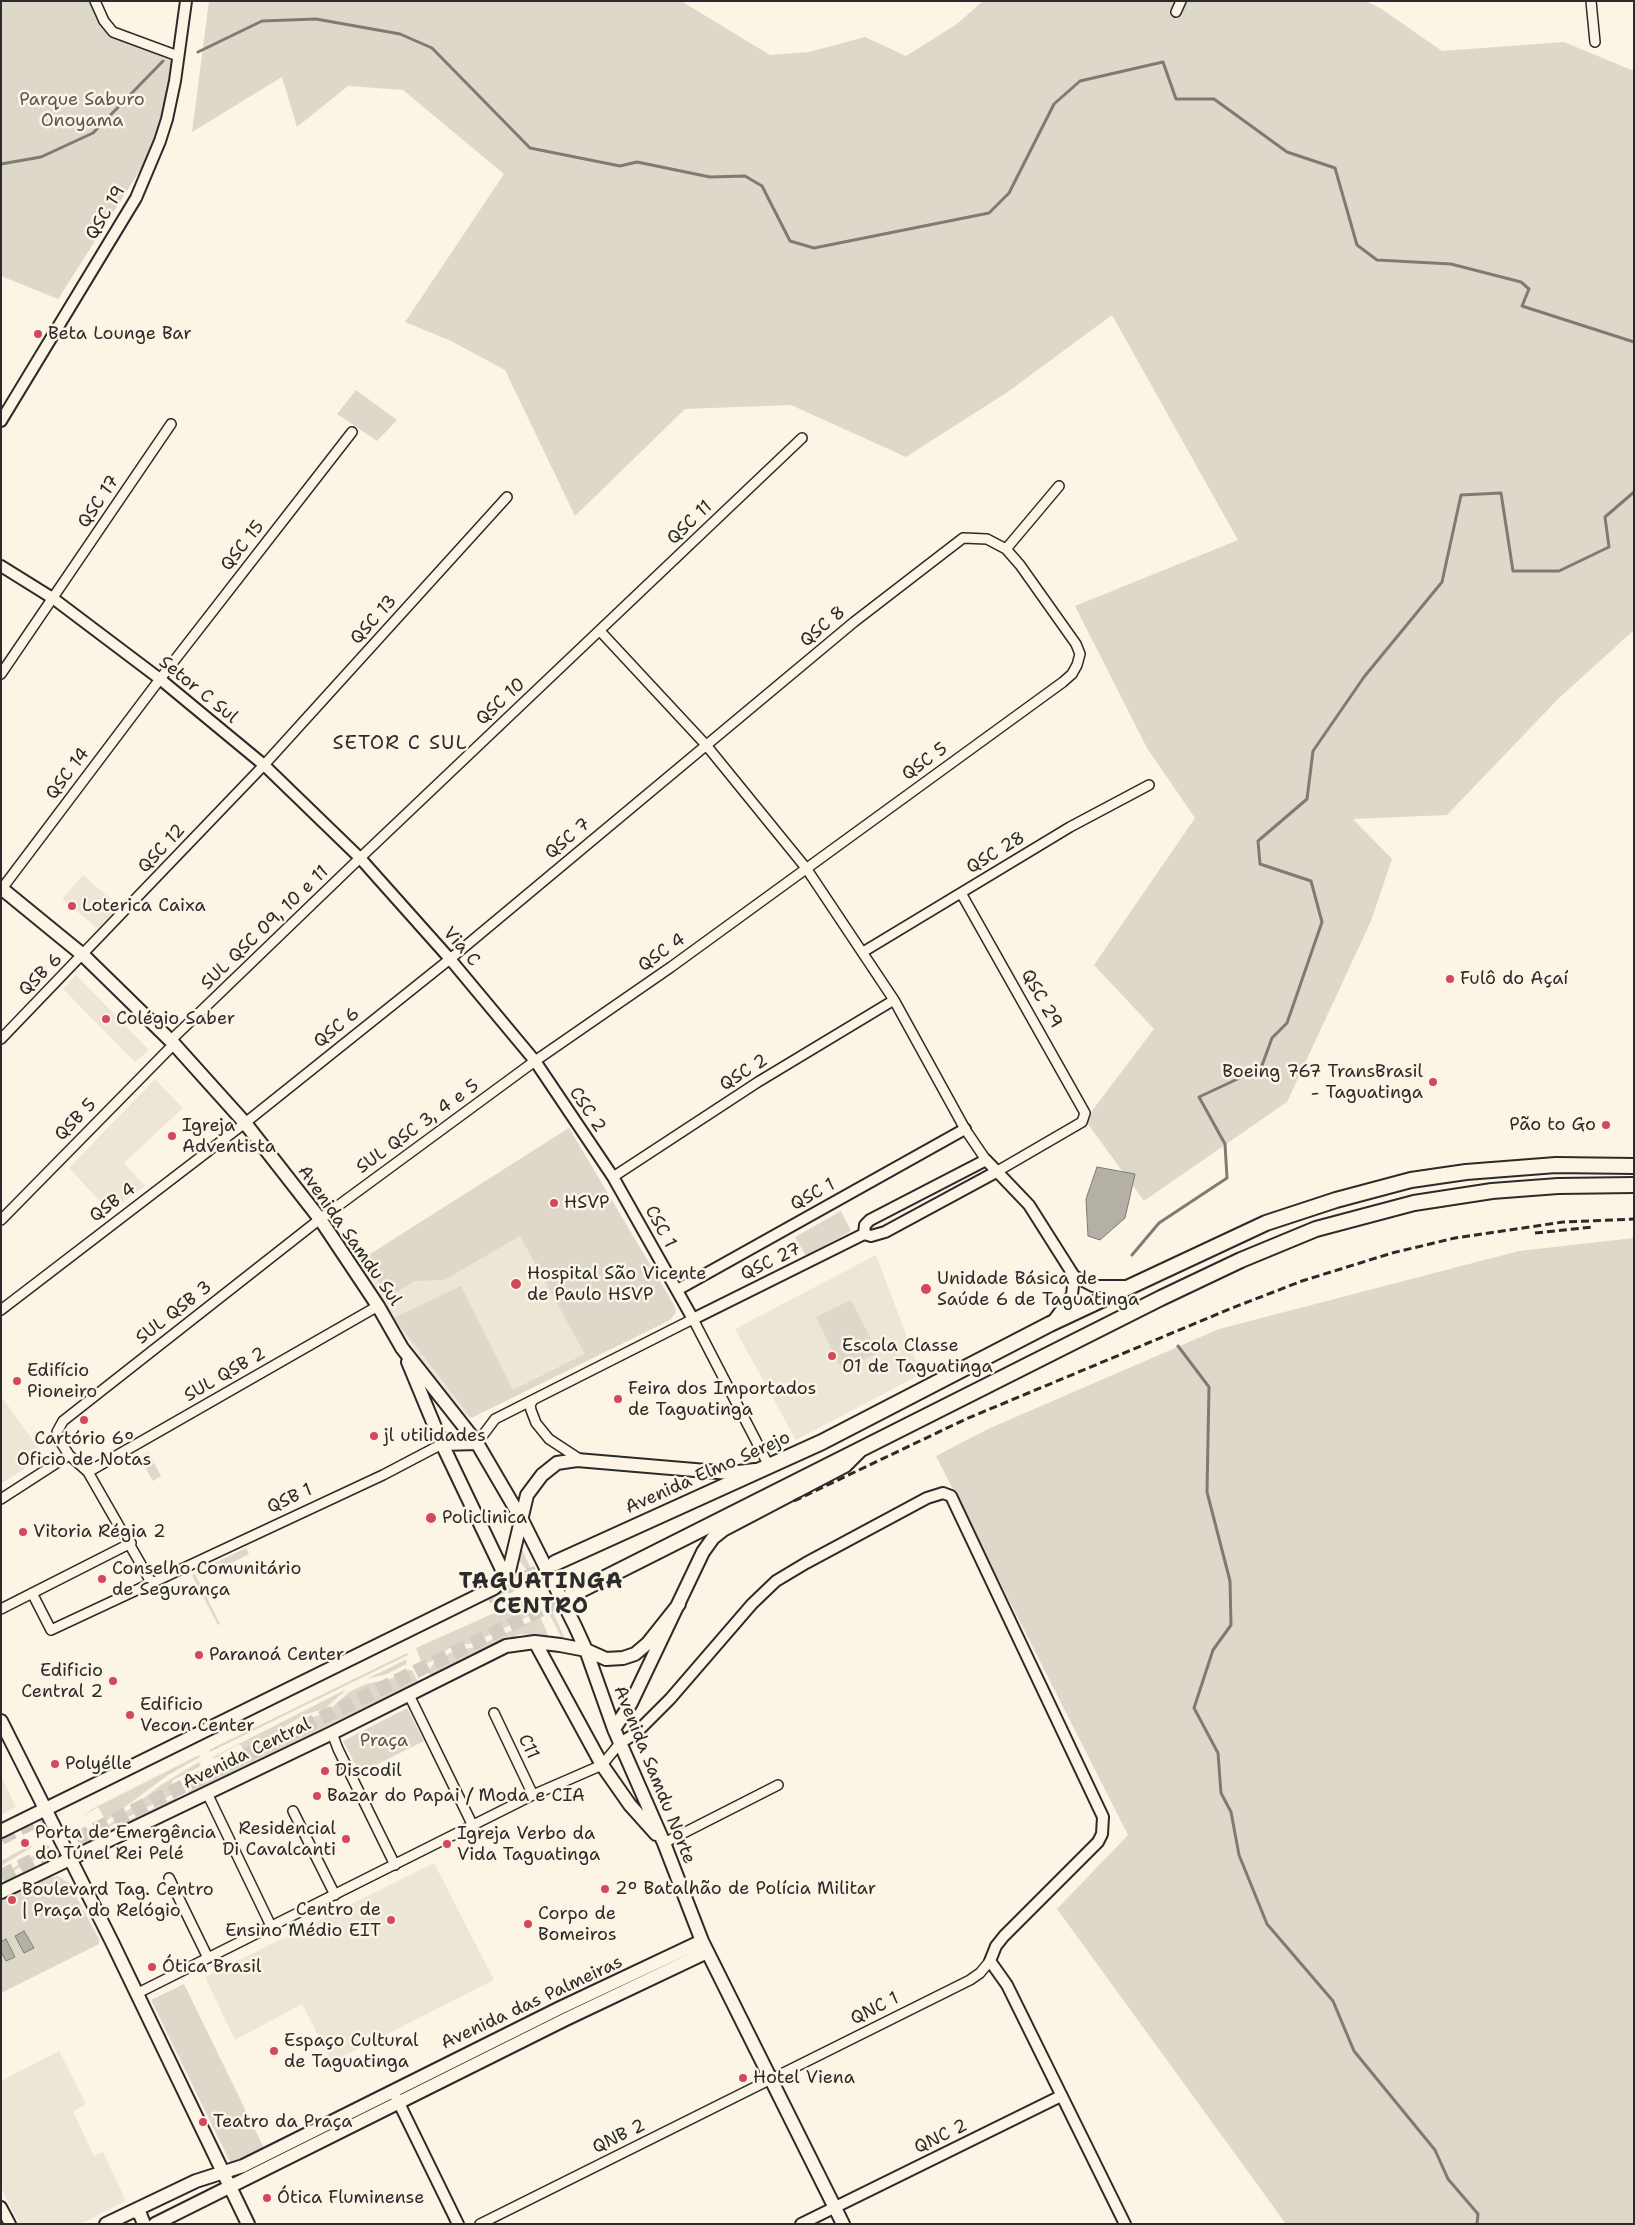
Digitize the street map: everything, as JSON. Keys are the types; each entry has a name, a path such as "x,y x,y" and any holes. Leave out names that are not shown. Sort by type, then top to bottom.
{"main road":[{"name":"Avenida Samdu Sul","path":"2,889 83,956 172,1043 245,1123 320,1219 378,1306 402,1348 477,1443 522,1520 553,1581"},
{"name":"Avenida Elmo Serejo","path":"555,1563 822,1442 1050,1324 1266,1223 1336,1200 1412,1180 1466,1172 1556,1165 1634,1166"},
{"path":"570,1595 1161,1298 1241,1260 1316,1230 1414,1203 1492,1191 1558,1186 1634,1185"},
{"path":"402,1348 442,1444 506,1578"},
{"path":"442,1444 477,1443"},
{"path":"614,1729 631,1703 703,1552 723,1530 845,1466 863,1449"},
{"path":"1,1831 46,1811 485,1594 506,1578 527,1496 542,1474 557,1463 581,1460 730,1474 769,1466"},
{"name":"Avenida Samdu Norte","path":"553,1581 586,1650 614,1729 664,1843 705,1946 843,2224"},
{"name":"Avenida Central","path":"1,1892 68,1855 207,1793 410,1695 506,1646 535,1642 586,1650 606,1659 623,1658 635,1654 648,1643 679,1604"},
{"path":"535,1642 602,1765 630,1805 664,1843"},
{"path":"1,1721 248,2224"},
{"name":"Avenida das Palmeiras","path":"106,2224 185,2186 243,2166 393,2090 705,1946"},
{"name":"Avenida das Palmeiras","path":"155,2224 399,2102 563,2013"},
{"path":"134,2211 140,2214 144,2224"}],"street":[{"path":"95,1 112,32 178,56"},
{"name":"QSC 19","path":"1,421 136,198 160,141 178,56 186,1"},
{"path":"1176,12 1181,1"},
{"path":"1591,1 1595,42"},
{"name":"QSC 17","path":"1,674 54,599 171,424"},
{"name":"QSC 15","path":"160,679 352,432"},
{"name":"QSC 11","path":"600,631 802,438"},
{"path":"1006,549 1059,486"},
{"name":"QSC 13","path":"264,764 507,497"},
{"name":"QSC 8","path":"706,745 854,622 963,538 987,539 1006,549"},
{"name":"QSC 5","path":"806,868 1072,674 1080,654 1076,644 1020,565 1006,549"},
{"name":"Setor C Sul","path":"1,566 54,599 160,679 264,764 360,858"},
{"path":"600,631 706,745 806,868 894,1000 965,1129 986,1160 996,1172 1015,1188 1028,1205 1074,1276 1093,1286 1128,1286"},
{"name":"QSC 10","path":"360,858 600,631"},
{"name":"QSC 14","path":"2,889 160,679"},
{"name":"QSC 7","path":"450,959 706,745"},
{"name":"QSC 12","path":"83,956 264,764"},
{"name":"QSC 28","path":"863,952 1070,827 1149,785"},
{"name":"Via C","path":"360,858 450,959 535,1061"},
{"name":"SUL QSC 09, 10 e 11","path":"172,1043 360,858"},
{"name":"QSC 4","path":"535,1061 671,967 806,868"},
{"name":"QSC 29","path":"962,893 1085,1113 1082,1122 996,1172"},
{"name":"QSB 6","path":"1,1039 83,956"},
{"name":"QSC 6","path":"245,1123 450,959"},
{"name":"QSC 2","path":"613,1177 758,1082 894,1000"},
{"name":"QSB 5","path":"1,1220 172,1043"},
{"name":"CSC 2","path":"535,1061 613,1177"},
{"name":"SUL QSC 3, 4 e 5","path":"320,1219 535,1061"},
{"name":"QSB 4","path":"1,1310 245,1123"},
{"name":"QSC 1","path":"677,1290 965,1129"},
{"name":"QSC 27","path":"864,1234 866,1225 870,1220 986,1160"},
{"name":"QSC 27","path":"693,1319 864,1234 871,1236 885,1232 996,1172"},
{"name":"CSC 1","path":"613,1177 693,1319"},
{"name":"SUL QSB 3","path":"69,1455 58,1438 59,1426 67,1417 320,1219"},
{"path":"1050,1324 1072,1295 1074,1276"},
{"name":"SUL QSB 2","path":"88,1472 378,1306"},
{"path":"477,1443 495,1419 693,1319 769,1466"},
{"path":"533,1400 530,1405 531,1410 536,1423 548,1439 581,1460"},
{"name":"QSB 1","path":"32,1593 51,1630 382,1475 442,1444"},
{"path":"1,1499 69,1455 88,1472 131,1543 151,1582"},
{"path":"136,1994 533,1795 602,1765 620,1743 635,1734 670,1698 752,1604 776,1582 806,1562 927,1498 943,1493 951,1496 1074,1752 1103,1817 1102,1834 1098,1842 1004,1936 996,1946 990,1961 1007,1984 1125,2224"},
{"path":"1,1609 131,1543"},
{"path":"410,1695 473,1826"},
{"name":"C11","path":"494,1713 533,1795"},
{"path":"332,1733 395,1865"},
{"path":"664,1843 778,1785"},
{"path":"207,1793 271,1926"},
{"path":"292,1811 335,1894"},
{"path":"170,1878 208,1958"},
{"name":"QNC 1","path":"772,2080 970,1980 980,1973 990,1961"},
{"name":"QNB 2","path":"480,2224 772,2080"},
{"path":"393,2090 458,2224"},
{"name":"QNC 2","path":"801,2224 1061,2096"},
{"path":"1,2206 10,2224"}],"shaded area":[{"path":"83,875 121,908 101,931 62,899"},
{"name":"Colégio Saber","path":"76,975 149,1050 135,1062 63,989"},
{"path":"155,1079 183,1108 124,1163 145,1186 110,1212 69,1168"},
{"name":"Hospital São Vicente de Paulo HSVP","path":"569,1128 674,1305 676,1312 670,1320 471,1418 461,1412 449,1400 356,1263"},
{"path":"1097,1167 1135,1174 1125,1218 1100,1240 1088,1236 1086,1199"},
{"name":"Escola Classe 01 de Taguatinga","path":"876,1255 921,1374 796,1440 735,1329"},
{"path":"1,1396 44,1456 1,1484"},
{"path":"1,1776 16,1807 1,1815"},
{"name":"Centro de Ensino Médio EIT","path":"434,1863 494,1980 332,2062 302,2004 235,2040 205,1977"},
{"path":"24,1931 34,1948 24,1953 15,1936"},
{"path":"6,1939 15,1957 6,1961 1,1952 1,1942"},
{"path":"59,2051 86,2104 73,2112 94,2156 103,2152 126,2201 80,2224 19,2224 1,2188 1,2081"}],"green space":[{"name":"Parque Saburo Onoyama","path":"1,1 90,1 94,3 101,22 178,56 160,139 58,299 1,276"},
{"path":"209,1 681,1 770,55 809,52 865,37 906,56 957,24 983,1 1365,1 1380,8 1442,51 1564,42 1634,71 1634,630 1559,698 1447,815 1353,819 1392,859 1371,921 1287,1102 1144,1201 1085,1120 1154,1029 1094,965 1195,818 1147,748 1075,606 1238,540 1112,315 1009,391 906,457 791,405 685,409 575,516 505,370 451,341 405,322 504,174 403,90 348,86 297,127 282,77 192,132"},
{"path":"356,390 397,420 377,441 337,414"},
{"name":"Hospital São Vicente de Paulo HSVP","path":"569,1128 674,1305 676,1312 670,1320 471,1418 394,1318 461,1286 513,1390 585,1354 520,1236 444,1280 415,1281 388,1297 364,1258"},
{"path":"841,1211 851,1231 806,1256 795,1237"},
{"path":"1634,1238 1634,2224 1286,2224 1057,1909 1128,1835 936,1456 988,1429 1219,1329 1519,1251"},
{"path":"851,1300 878,1353 842,1370 816,1317"},
{"path":"148,1452 161,1476 153,1481 139,1457"},
{"path":"518,1540 531,1569 531,1576 514,1553"},
{"path":"246,1548 249,1554 214,1572 211,1565"},
{"path":"511,1565 525,1585 457,1613 409,1637 494,1592"},
{"path":"195,1574 220,1624 218,1625 192,1575"},
{"path":"530,1597 537,1612 473,1643 451,1647 429,1663 421,1661 416,1648"},
{"path":"540,1597 548,1601 565,1639 563,1640"},
{"path":"540,1617 549,1637 520,1634 429,1678 429,1670 435,1661 454,1651 476,1647"},
{"path":"401,1640 402,1641 202,1739"},
{"path":"407,1653 408,1655 210,1752 209,1750"},
{"path":"407,1659 406,1664 387,1674 367,1679"},
{"path":"408,1670 412,1670 418,1682 189,1793 188,1791 248,1761 245,1754 264,1742 306,1719 326,1713 349,1692 366,1684 390,1679"},
{"path":"347,1689 324,1709 304,1715 244,1751 240,1744 219,1755 219,1757 211,1758"},
{"name":"Praça","path":"407,1708 424,1741 360,1773 343,1741"},
{"path":"195,1744 54,1814 52,1809"},
{"path":"199,1755 200,1757 168,1775 106,1821 98,1807 80,1818 94,1808"},
{"path":"199,1762 201,1766 173,1780 171,1785 175,1793 102,1830 161,1785"},
{"path":"177,1797 178,1799 73,1850 72,1848"},
{"path":"30,1845 32,1847 1,1866 1,1861"},
{"path":"33,1856 35,1860 1,1877 1,1875"},
{"path":"58,1876 69,1883 99,1939 99,1944 1,1993 1,1900 46,1878"},
{"path":"184,1984 264,2148 231,2164 151,2000"}],"waterway":[{"path":"198,52 262,21 316,19 400,34 432,48 530,148 620,166 637,162 710,177 745,176 762,186 790,241 814,248 989,213 1009,193 1054,104 1080,81 1163,62 1176,99 1214,99 1287,152 1335,168 1357,245 1377,260 1451,264 1521,282 1529,289 1522,306 1634,342"},
{"path":"1,164 41,157 93,133 163,61"},
{"path":"1132,1255 1159,1223 1227,1178 1225,1144 1199,1097 1261,1068 1272,1038 1287,1023 1322,922 1311,881 1260,864 1258,841 1307,799 1313,751 1364,677 1442,582 1461,495 1501,493 1513,571 1559,571 1609,547 1605,517 1634,492"},
{"path":"1178,1346 1209,1387 1207,1492 1230,1581 1231,1625 1213,1650 1194,1708 1218,1753 1221,1793 1231,1812 1239,1855 1267,1924 1333,2001 1354,2051 1435,2150 1448,2179 1478,2214 1477,2224"}],"tunnel":[{"path":"487,1597 555,1563"},
{"path":"1,1876 571,1595"},
{"path":"1,1838 58,1810"}],"railway":[{"path":"794,1501 966,1419 1232,1308 1302,1281 1392,1253 1455,1238 1563,1222 1634,1219"},
{"path":"1535,1233 1592,1227"}],"place":[{"name":"Beta Lounge Bar","path":"38,334"},
{"name":"Loterica Caixa","path":"72,906"},
{"name":"Fulô do Açaí","path":"1450,979"},
{"name":"Colégio Saber","path":"106,1019"},
{"name":"Boeing 767 TransBrasil - Taguatinga","path":"1433,1082"},
{"name":"Pão to Go","path":"1606,1125"},
{"name":"Igreja Adventista","path":"172,1136"},
{"name":"HSVP","path":"554,1203"},
{"name":"Hospital São Vicente de Paulo HSVP","path":"516,1284"},
{"name":"Unidade Básica de Saúde 6 de Taguatinga","path":"926,1289"},
{"name":"Escola Classe 01 de Taguatinga","path":"832,1356"},
{"name":"Edifício Pioneiro","path":"17,1381"},
{"name":"Feira dos Importados de Taguatinga","path":"618,1399"},
{"name":"Cartório 6º Oficio de Notas","path":"84,1420"},
{"name":"jl utilidades","path":"374,1436"},
{"name":"Policlinica","path":"431,1518"},
{"name":"Vitoria Régia 2","path":"23,1532"},
{"name":"Conselho Comunitário de Segurança","path":"102,1579"},
{"name":"Paranoá Center","path":"199,1655"},
{"name":"Edificio Central 2","path":"113,1681"},
{"name":"Edificio Vecon Center","path":"130,1715"},
{"name":"Polyélle","path":"55,1764"},
{"name":"Discodil","path":"325,1771"},
{"name":"Bazar do Papai / Moda e CIA","path":"317,1796"},
{"name":"Residencial Di Cavalcanti","path":"346,1839"},
{"name":"Porta de Emergência do Túnel Rei Pelé","path":"25,1843"},
{"name":"Igreja Verbo da Vida Taguatinga","path":"447,1844"},
{"name":"2º Batalhão de Polícia Militar","path":"605,1889"},
{"name":"Boulevard Tag. Centro | Praça do Relógio","path":"12,1900"},
{"name":"Centro de Ensino Médio EIT","path":"391,1920"},
{"name":"Corpo de Bomeiros","path":"528,1924"},
{"name":"Ótica Brasil","path":"152,1967"},
{"name":"Espaço Cultural de Taguatinga","path":"274,2051"},
{"name":"Hotel Viena","path":"743,2078"},
{"name":"Teatro da Praça","path":"203,2122"},
{"name":"Ótica Fluminense","path":"267,2198"}],"district":[{"name":"SETOR C SUL","path":"400,744"},
{"name":"TAGUATINGA CENTRO","path":"541,1594"}]}
